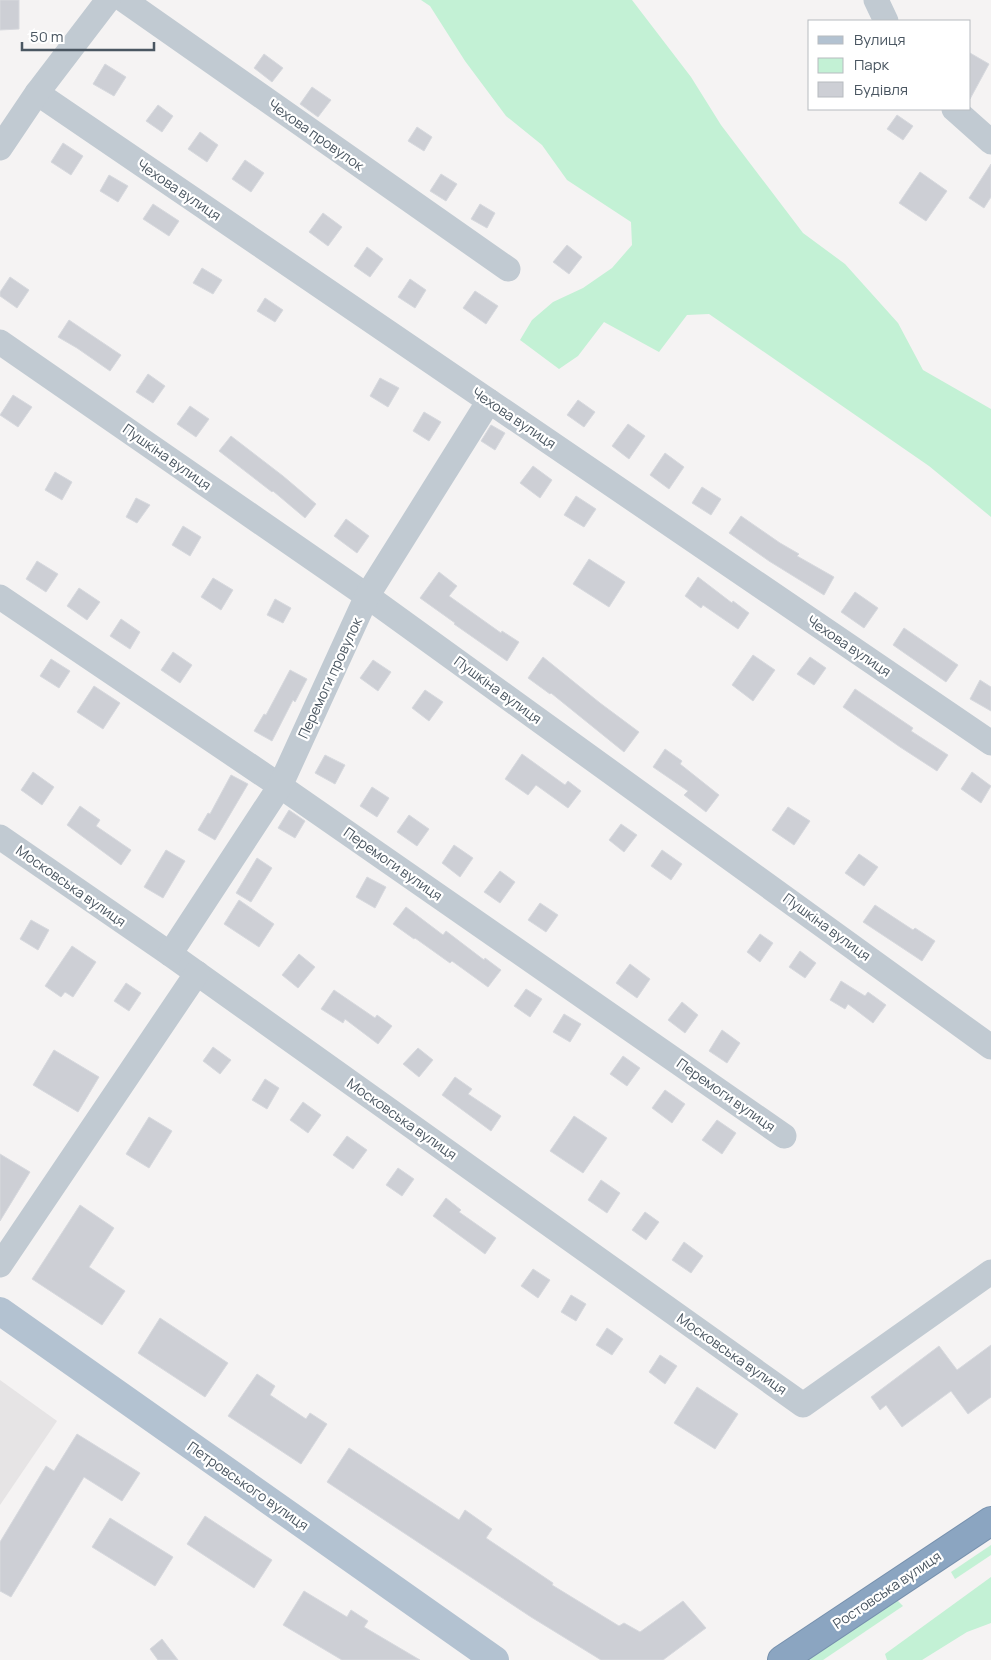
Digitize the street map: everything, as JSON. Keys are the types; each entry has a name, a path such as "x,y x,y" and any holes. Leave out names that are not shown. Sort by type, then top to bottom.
{"highway":[{"name":"Ростовська вулиця","path":"782,1660 991,1521"}],"main road":[{"name":"Петровського вулиця","path":"0,1311 495,1660"}],"street":[{"path":"0,148 37,93 108,0"},
{"name":"Чехова провулок","path":"124,0 508,269"},
{"path":"876,0 886,20"},
{"name":"Чехова вулиця","path":"37,93 991,744"},
{"path":"955,110 991,142"},
{"name":"Пушкіна вулиця","path":"0,342 367,596 989,1041"},
{"name":"Перемоги провулок","path":"170,954 280,786 367,596 489,401"},
{"name":"Перемоги вулиця","path":"0,597 280,786 784,1136"},
{"name":"Московська вулиця","path":"0,837 197,973 803,1405 991,1272"},
{"path":"0,1265 197,973"}],"shaded area":[{"path":"0,1380 57,1421 0,1505"}],"green space":[{"path":"421,0 632,0 691,77 721,125 803,233 845,264 898,323 923,370 991,409 991,517 929,466 709,314 687,315 659,352 604,322 578,356 559,369 520,340 532,320 553,302 583,288 612,268 632,245 631,222 567,180 542,145 506,116 465,61 430,6"},
{"path":"991,1545 991,1555 955,1579 951,1572"},
{"path":"991,1577 991,1623 967,1632 922,1660 887,1660 885,1654"},
{"path":"896,1599 903,1606 823,1660 805,1660"}],"building":[{"path":"0,0 19,0 19,29 0,30"},
{"path":"264,54 283,68 272,82 254,68"},
{"path":"971,54 989,64 971,97"},
{"path":"105,64 126,77 114,96 93,84"},
{"path":"312,87 331,100 318,117 300,104"},
{"path":"158,105 173,116 162,132 146,121"},
{"path":"897,115 913,126 903,140 887,129"},
{"path":"417,127 432,137 424,151 408,141"},
{"path":"200,132 218,145 207,162 188,149"},
{"path":"63,143 83,156 71,175 51,162"},
{"path":"245,160 264,173 251,192 232,179"},
{"path":"991,164 991,197 984,208 969,198"},
{"path":"920,172 947,191 926,221 899,203"},
{"path":"441,174 457,184 446,201 430,191"},
{"path":"109,175 128,186 118,202 100,191"},
{"path":"153,204 179,221 169,236 143,219"},
{"path":"480,204 495,213 487,228 471,219"},
{"path":"323,213 342,227 328,246 309,232"},
{"path":"567,245 582,257 569,274 553,262"},
{"path":"367,247 383,259 370,277 354,266"},
{"path":"202,268 222,280 213,294 193,283"},
{"path":"10,277 29,290 17,308 0,296 0,292"},
{"path":"410,279 426,290 415,308 398,297"},
{"path":"475,291 498,306 486,324 463,308"},
{"path":"265,298 283,310 275,322 257,311"},
{"path":"69,320 121,355 110,371 58,337"},
{"path":"148,374 165,386 153,403 136,392"},
{"path":"380,378 399,388 388,407 370,396"},
{"path":"13,395 32,407 18,427 0,415"},
{"path":"578,400 595,412 584,427 567,415"},
{"path":"190,406 209,419 196,437 177,424"},
{"path":"424,412 441,422 429,441 413,431"},
{"path":"628,424 645,436 629,459 612,446"},
{"path":"491,425 505,433 495,450 481,441"},
{"path":"231,436 316,504 305,518 273,491 219,451"},
{"path":"665,453 684,467 669,489 650,475"},
{"path":"533,466 552,480 540,498 520,483"},
{"path":"55,472 72,482 62,500 45,490"},
{"path":"702,487 721,499 711,515 692,503"},
{"path":"576,496 596,509 584,527 564,515"},
{"path":"136,498 150,505 137,523 126,517"},
{"path":"741,516 799,554 797,556 834,577 824,595 769,561 729,533"},
{"path":"346,519 369,536 357,553 334,536"},
{"path":"183,526 201,537 190,556 172,545"},
{"path":"589,559 625,582 609,607 573,584"},
{"path":"37,561 58,574 46,592 26,579"},
{"path":"439,572 457,586 449,596 501,633 502,631 519,642 507,661 420,598"},
{"path":"698,577 732,603 733,601 749,613 738,629 703,605 701,608 685,596"},
{"path":"213,578 233,590 221,610 201,597"},
{"path":"79,588 100,602 87,620 67,606"},
{"path":"855,592 878,608 864,628 841,612"},
{"path":"275,599 291,608 283,623 267,615"},
{"path":"121,619 140,632 130,649 110,636"},
{"path":"904,628 958,665 946,682 893,645"},
{"path":"173,652 192,665 180,683 161,670"},
{"path":"753,655 775,670 753,701 732,685"},
{"path":"543,657 639,732 624,752 551,693 528,678"},
{"path":"810,657 826,668 814,685 797,674"},
{"path":"51,659 70,671 59,688 40,676"},
{"path":"373,660 391,672 378,691 360,678"},
{"path":"290,670 307,679 295,702 293,700 272,741 254,731 264,714 266,715"},
{"path":"980,680 991,687 991,711 970,699"},
{"path":"94,686 120,703 103,729 77,712"},
{"path":"855,689 913,728 911,731 948,755 937,771 843,707"},
{"path":"425,690 443,702 429,721 412,708"},
{"path":"665,749 682,761 680,764 719,795 706,812 684,795 688,791 653,767"},
{"path":"522,754 565,785 568,781 581,791 568,808 536,785 528,795 505,779"},
{"path":"325,755 345,765 335,784 315,773"},
{"path":"33,772 54,787 42,805 21,790"},
{"path":"972,772 991,786 981,803 961,789"},
{"path":"231,775 248,784 215,840 198,830 208,813 210,814"},
{"path":"372,787 389,798 377,817 360,806"},
{"path":"80,806 100,820 96,826 131,850 121,865 67,825"},
{"path":"788,807 810,821 794,845 772,830"},
{"path":"289,810 305,821 295,838 278,828"},
{"path":"409,815 429,829 417,846 397,832"},
{"path":"621,824 637,835 624,852 609,840"},
{"path":"454,845 473,858 460,877 442,863"},
{"path":"166,850 185,861 163,898 144,887"},
{"path":"662,850 682,864 671,880 651,866"},
{"path":"859,854 878,867 864,886 845,873"},
{"path":"257,858 272,868 251,902 236,893"},
{"path":"500,871 515,882 500,903 484,892"},
{"path":"367,877 386,887 375,908 356,897"},
{"path":"239,900 274,924 259,947 224,924"},
{"path":"540,903 558,915 546,932 528,920"},
{"path":"875,905 913,930 915,928 935,941 922,961 863,922"},
{"path":"406,907 443,935 446,931 484,960 485,958 501,970 488,987 452,961 450,963 393,924"},
{"path":"31,920 49,930 38,950 20,939"},
{"path":"760,934 773,943 760,962 747,952"},
{"path":"72,946 96,962 73,997 65,992 61,997 45,986"},
{"path":"800,951 816,963 805,978 789,967"},
{"path":"299,954 315,967 298,988 282,975"},
{"path":"630,964 650,979 637,998 616,983"},
{"path":"841,981 865,996 868,992 886,1005 873,1023 848,1004 845,1009 830,1000"},
{"path":"126,983 141,993 129,1011 114,1001"},
{"path":"526,989 542,999 530,1017 514,1006"},
{"path":"334,990 375,1018 377,1015 392,1026 378,1044 345,1019 343,1023 321,1009"},
{"path":"682,1002 698,1015 685,1033 668,1020"},
{"path":"564,1014 581,1024 570,1042 553,1032"},
{"path":"722,1030 740,1043 727,1063 709,1051"},
{"path":"213,1047 231,1060 220,1074 203,1061"},
{"path":"418,1048 433,1060 419,1077 403,1064"},
{"path":"54,1050 99,1077 78,1112 33,1085"},
{"path":"623,1056 640,1068 627,1086 610,1074"},
{"path":"455,1077 472,1089 468,1094 501,1116 491,1131 442,1095"},
{"path":"265,1079 279,1088 267,1109 252,1100"},
{"path":"665,1090 685,1104 672,1123 652,1108"},
{"path":"303,1102 321,1115 308,1133 290,1120"},
{"path":"574,1116 607,1138 583,1173 550,1151"},
{"path":"149,1117 172,1131 149,1168 126,1154"},
{"path":"717,1120 736,1133 722,1154 702,1140"},
{"path":"347,1136 367,1150 353,1169 333,1155"},
{"path":"0,1154 30,1172 0,1221"},
{"path":"398,1168 414,1179 402,1196 386,1185"},
{"path":"601,1180 620,1193 607,1213 588,1200"},
{"path":"446,1198 461,1210 459,1212 496,1238 485,1254 433,1216"},
{"path":"80,1205 114,1228 89,1267 125,1291 102,1325 32,1279"},
{"path":"645,1212 659,1222 646,1240 632,1230"},
{"path":"684,1242 703,1256 691,1273 672,1260"},
{"path":"533,1269 550,1280 538,1298 521,1286"},
{"path":"571,1295 586,1304 576,1321 561,1312"},
{"path":"160,1318 228,1363 205,1397 138,1353"},
{"path":"607,1328 623,1339 612,1355 596,1345"},
{"path":"991,1345 991,1397 968,1414 951,1391 902,1427 886,1405 880,1410 871,1397 939,1346 957,1370"},
{"path":"660,1355 677,1366 665,1384 649,1372"},
{"path":"257,1374 275,1386 270,1395 306,1419 310,1413 327,1424 301,1464 228,1416"},
{"path":"697,1387 738,1414 715,1449 674,1423"},
{"path":"77,1434 140,1473 122,1501 84,1477 11,1597 0,1591 0,1542 46,1466 54,1471"},
{"path":"349,1448 459,1520 465,1510 492,1529 486,1538 553,1583 552,1585 619,1626 624,1623 640,1632 683,1601 706,1628 663,1660 601,1660 531,1617 327,1482"},
{"path":"205,1516 272,1560 254,1588 187,1544"},
{"path":"110,1518 173,1557 155,1586 92,1547"},
{"path":"304,1591 347,1617 351,1610 368,1621 364,1627 420,1660 342,1660 283,1625"},
{"path":"162,1639 178,1660 158,1660 150,1649"}]}
